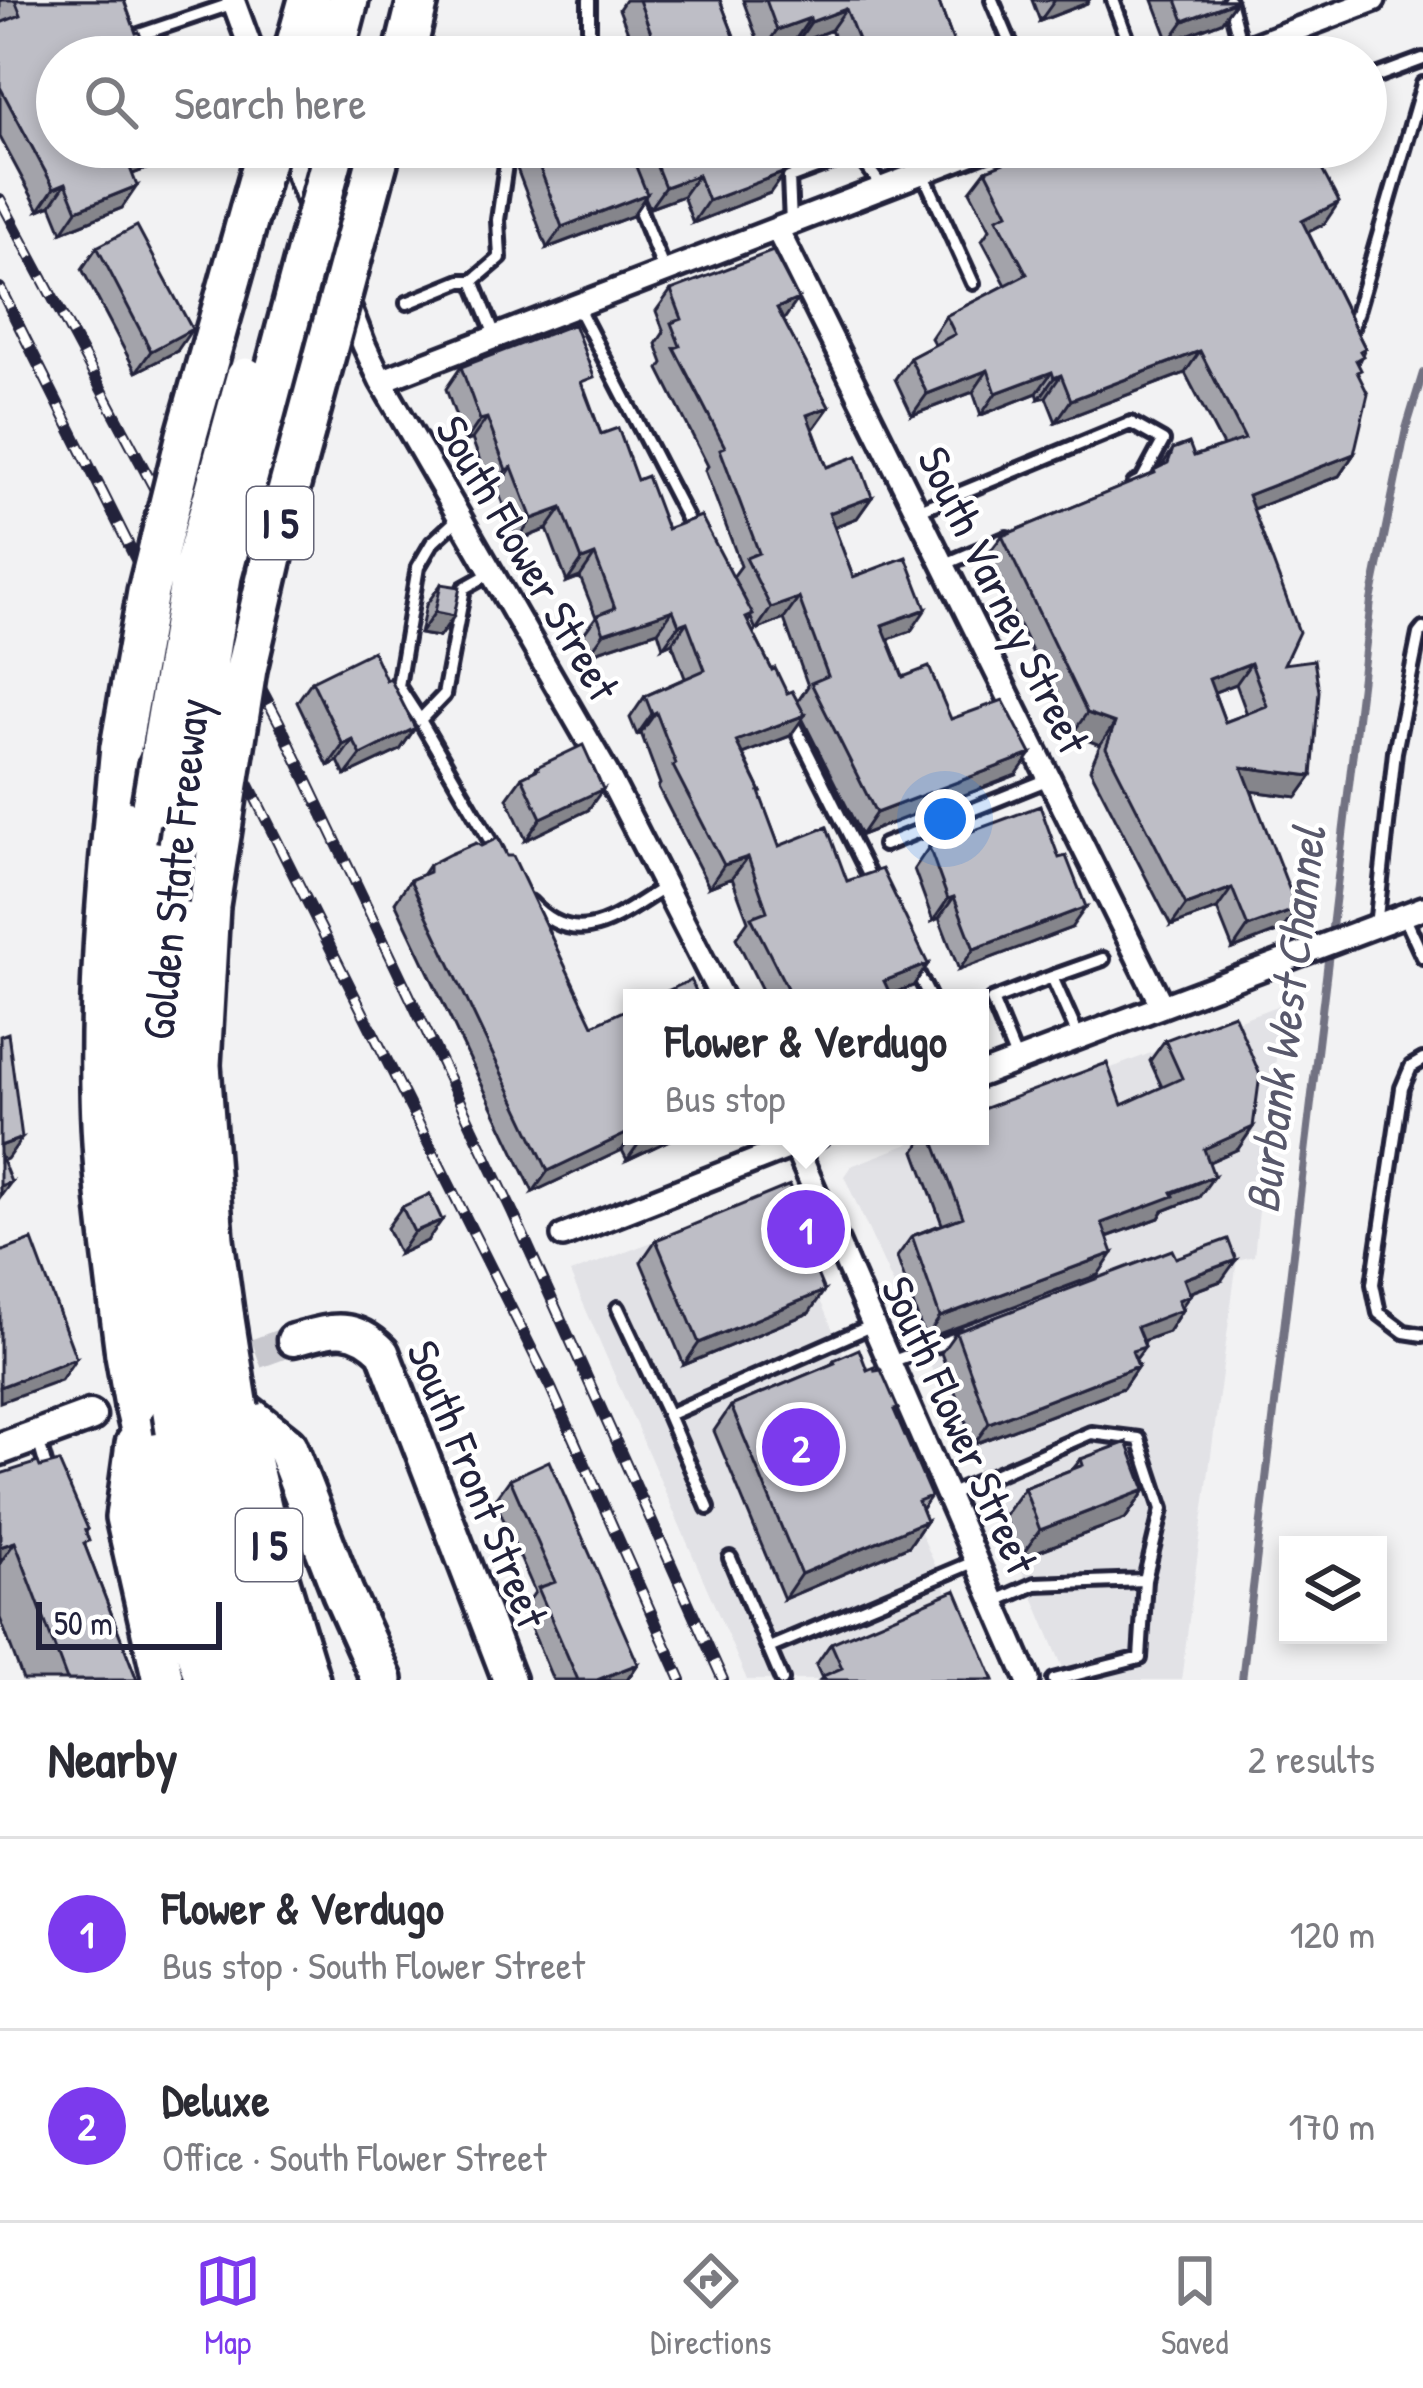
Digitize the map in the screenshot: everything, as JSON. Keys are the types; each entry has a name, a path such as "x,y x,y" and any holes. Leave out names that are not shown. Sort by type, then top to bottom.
{"highway":[{"path":"409,36 418,0"},
{"path":"313,36 343,4"},
{"path":"337,36 343,4"},
{"path":"343,4 352,36"},
{"name":"Golden State Freeway","path":"262,168 148,592 121,747 104,927 101,1088 108,1210 176,1336 174,1429 277,1575 309,1680"},
{"path":"176,1336 150,1258 140,1135 143,877 190,583 302,168"},
{"path":"176,1336 179,1219 171,1106 172,930 178,846 221,576 329,168"},
{"name":"Golden State Freeway","path":"205,1680 174,1429 176,1336 212,1239 200,1065 209,906 246,669 281,518 375,168"},
{"path":"163,1680 126,1517 174,1429"},
{"path":"174,1429 244,1680"},
{"path":"174,1429 237,1547 278,1680"},
{"path":"174,1429 286,1446 382,1680"}],"main road":[{"name":"South Front Street","path":"292,1340 337,1328 371,1340 383,1352 509,1680"},
{"path":"0,1449 90,1416"}],"street":[{"path":"1278,36 1374,0"},
{"path":"234,1 246,36"},
{"name":"South Flower Street","path":"295,168 381,381 607,773 717,989"},
{"path":"381,381 934,168"},
{"name":"South Varney Street","path":"784,226 917,512 1162,1006"},
{"path":"989,1072 1413,912"},
{"path":"563,1236 782,1145"},
{"name":"South Flower Street","path":"796,1145 1028,1680"}],"lane":[{"path":"589,0 589,36"},
{"path":"992,0 1007,36"},
{"path":"1113,0 1126,36"},
{"path":"1229,0 1231,36"},
{"path":"136,36 234,1"},
{"path":"1387,72 1423,58"},
{"path":"1352,328 1423,84"},
{"path":"407,303 461,281 473,281 500,259 498,220 506,168"},
{"path":"772,173 789,178 816,168"},
{"path":"868,168 883,188"},
{"path":"923,172 973,283"},
{"path":"784,226 789,178"},
{"path":"628,181 665,273"},
{"path":"473,281 495,335"},
{"path":"577,306 698,540"},
{"path":"917,512 1131,423 1163,441 1142,480 1121,489"},
{"path":"459,518 432,543 418,566 398,686 509,873"},
{"path":"944,565 1018,533"},
{"path":"420,720 444,695 464,587 491,573"},
{"path":"1376,926 1395,752 1423,628"},
{"path":"786,708 879,895"},
{"path":"884,845 1049,779"},
{"path":"520,892 544,918 567,928 597,927 666,887"},
{"path":"1413,912 1423,957"},
{"path":"910,957 926,989"},
{"path":"1017,1061 992,1000 1103,958"},
{"path":"1052,976 1079,1038"},
{"path":"1423,1060 1411,1067 1402,1088 1373,1284 1379,1313 1404,1332 1423,1335"},
{"path":"618,1308 708,1508"},
{"path":"668,1415 873,1325"},
{"path":"890,1363 980,1330"},
{"path":"948,1495 1091,1432 1139,1439 1162,1509 1145,1580 1140,1658 1054,1680"},
{"path":"37,1436 55,1497"},
{"path":"730,1558 782,1680"},
{"path":"769,1648 976,1561"},
{"path":"994,1602 1035,1584 1145,1580"}],"shaded area":[{"path":"1282,1004 1254,1256 1237,1260 1181,1680 1068,1680 844,1176 851,1166 906,1145 989,1145 989,1114"},
{"path":"776,1199 985,1680 747,1680 570,1273"}],"building":[{"path":"15,0 124,0 140,36 36,36 36,154 0,87 0,23 21,15"},
{"path":"639,0 720,0 734,36 652,36"},
{"path":"766,0 938,0 951,36 857,36 846,9 777,30"},
{"path":"1176,0 1236,0 1236,1 1184,21"},
{"path":"43,168 130,168 137,186 77,210 66,183 54,188"},
{"path":"540,168 636,168 647,194 562,227"},
{"path":"657,168 784,168 785,172 708,201 698,175 665,187"},
{"path":"1321,168 1339,202 1302,221 1365,348 1356,360 1368,394 1354,454 1248,495 1299,632 1284,664 1314,660 1319,691 1312,776 1242,767 1297,909 1248,927 1232,888 1186,905 1106,748 1115,723 1087,713 1002,536 1155,473 1168,463 1173,449 1189,443 1194,456 1245,439 1200,351 1071,400 1061,375 1054,378 1052,372 996,393 988,370 927,394 910,358 955,334 946,316 1027,274 997,218 1008,213 986,170","holes":["1251,663 1267,706 1225,722 1209,679"]},
{"path":"137,226 192,329 151,351 97,247"},
{"path":"773,251 798,299 777,308 829,407 807,415 827,467 857,456 872,497 829,513 853,577 906,557 926,609 882,625 903,677 929,667 951,719 1003,700 1031,754 876,813 811,683 828,676 799,598 771,608 746,558 759,553 720,449 725,447 674,348 680,346 671,323 682,319 671,290"},
{"path":"574,324 594,377 581,382 601,434 618,428 637,480 647,476 667,529 701,516 753,615 746,618 772,670 775,668 787,693 792,691 805,715 736,741 761,792 779,846 827,827 847,881 882,869 928,964 884,981 888,989 787,989 751,917 767,911 748,857 724,865 673,766 656,712 652,714 645,696 705,670 687,622 679,625 673,610 604,633 597,615 615,608 595,555 582,560 562,508 532,519 512,467 506,470 487,418 480,420 461,367"},
{"path":"441,584 460,587 454,616 435,612"},
{"path":"373,651 415,728 361,755 353,740 343,745 312,681"},
{"path":"583,745 603,789 541,818 522,777"},
{"path":"1040,806 1059,858 1066,856 1086,907 974,949 954,897 948,899 929,847"},
{"path":"498,838 507,856 513,856 593,1025 623,1011 623,1135 548,1171 410,880 429,872 429,865 450,854 476,843 481,846"},
{"path":"691,980 695,989 672,989"},
{"path":"1234,1014 1260,1075 1253,1127 1204,1149 1214,1176 1102,1223 1113,1253 940,1317 912,1236 963,1217 935,1145 989,1145 989,1107 1107,1063 1122,1105 1182,1078 1165,1040"},
{"path":"8,1033 22,1138 0,1146 0,1036"},
{"path":"0,1154 11,1182 0,1186"},
{"path":"790,1185 816,1247 807,1250 824,1291 699,1343 656,1240"},
{"path":"430,1194 442,1220 414,1232 402,1207"},
{"path":"1228,1239 1236,1260 1184,1279 1190,1295 1178,1300 1182,1310 1137,1327 1145,1347 1132,1351 1138,1366 989,1423 956,1332 1172,1250 1176,1258"},
{"path":"32,1240 76,1358 0,1387 0,1252"},
{"path":"859,1349 867,1370 881,1370 898,1409 894,1410 931,1496 918,1501 926,1521 801,1574 731,1406"},
{"path":"1127,1442 1145,1490 1040,1530 1024,1488"},
{"path":"549,1461 638,1664 597,1680 578,1680 538,1588 555,1582 510,1479"},
{"path":"38,1462 40,1467 59,1462 88,1529 89,1541 84,1543 137,1680 67,1680 15,1542 0,1547 0,1474"},
{"path":"956,1590 994,1680 825,1680 823,1676 842,1668 831,1643"}],"waterway":[{"name":"Burbank West Channel","path":"1242,1680 1371,601 1406,429 1423,373"}],"tunnel":[{"path":"214,1369 293,1340"}],"railway":[{"path":"0,199 279,722 513,1213 723,1680"},
{"path":"0,288 551,1388 681,1680"}],"place":[{"name":"Flower & Verdugo","path":"806,1229"},
{"name":"Deluxe","path":"801,1447"}]}
